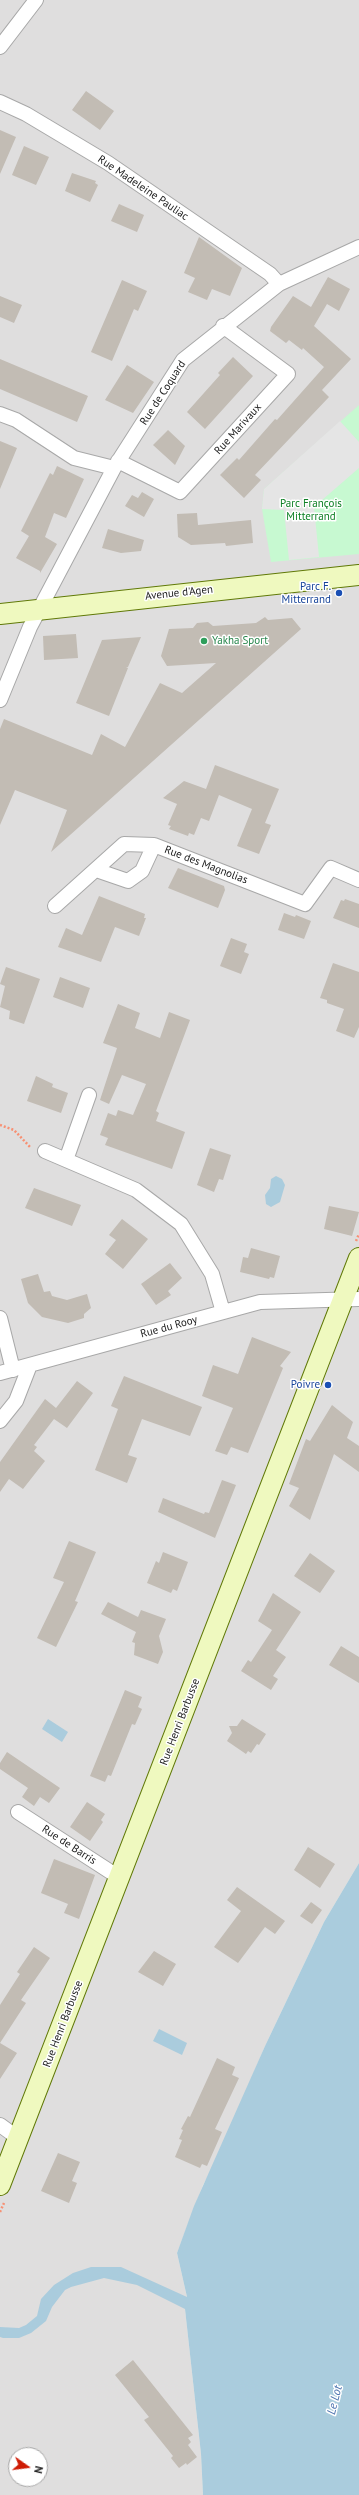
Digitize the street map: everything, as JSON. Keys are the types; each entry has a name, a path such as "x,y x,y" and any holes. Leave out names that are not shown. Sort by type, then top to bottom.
{"main road":[{"name":"Avenue d'Agen","path":"0,614 359,575"},
{"name":"Rue Henri Barbusse","path":"0,2185 350,1299 359,1258"}],"street":[{"path":"0,47 36,0"},
{"name":"Rue Madeleine Pauliac","path":"0,102 26,114 108,163 270,274 279,284"},
{"name":"Rue de Coquard","path":"0,700 30,627 116,464 183,360 224,326 279,284 359,247"},
{"name":"Rue Marivaux","path":"116,464 180,492 288,374 224,326"},
{"path":"0,414 16,420 74,458 116,464"},
{"name":"Rue des Magnolias","path":"55,906 124,844 154,845 305,904 331,868 359,880"},
{"path":"96,870 128,881 142,871 154,845"},
{"path":"66,1160 89,1095"},
{"path":"45,1152 136,1190 181,1224 212,1274 223,1312"},
{"name":"Rue du Rooy","path":"7,1372 260,1302 350,1299"},
{"path":"0,1318 7,1372"},
{"path":"0,1421 16,1401 30,1365"},
{"name":"Rue de Barris","path":"18,1812 120,1878"},
{"path":"0,2125 18,2138"}],"path":[{"path":"0,1125 14,1130 29,1148 45,1152"}],"shaded area":[{"path":"0,0 359,0 359,1863 324,1922 265,2046 217,2159 203,2185 177,2253 187,2297 185,2309 201,2454 203,2495 0,2495"},
{"path":"340,421 359,442 359,468 314,507 319,557 289,560 284,510 262,509 264,489"}],"green space":[{"name":"Parc François Mitterrand","path":"359,405 359,554 271,562 262,509 264,489"}],"water":[{"path":"276,1176 282,1179 285,1185 280,1202 271,1207 266,1204 265,1195 270,1188 271,1179"},
{"path":"48,1719 68,1732 62,1742 42,1729"},
{"name":"Le Lot","path":"359,1863 359,2495 203,2495 201,2454 185,2309 137,2285 104,2278 65,2290 52,2307 46,2321 31,2333 19,2338 3,2338 0,2337 0,2327 19,2328 26,2325 37,2316 41,2299 54,2285 73,2273 91,2267 121,2267 187,2297 177,2253 194,2206 265,2046 324,1922"},
{"path":"159,2029 187,2043 182,2055 153,2041"}],"building":[{"path":"86,91 114,111 100,130 72,110"},
{"path":"0,130 16,137 0,174"},
{"path":"24,146 49,157 36,185 12,175"},
{"path":"72,173 96,181 95,183 98,185 90,202 65,191"},
{"path":"119,204 144,215 137,232 111,221"},
{"path":"199,237 242,268 230,296 212,289 207,300 188,292 195,278 184,273"},
{"path":"328,277 350,289 339,311 327,304 314,326 351,359 322,390 329,397 255,475 261,480 244,498 220,475 237,458 239,460 324,367 303,348 302,350 289,340 286,343 270,331 271,327 293,296 311,307"},
{"path":"122,280 147,291 138,311 134,309 112,361 91,352"},
{"path":"0,296 22,305 14,323 0,317"},
{"path":"233,357 253,376 205,429 187,412 220,375 218,373"},
{"path":"0,359 88,396 77,422 0,389"},
{"path":"127,365 154,382 133,413 105,400"},
{"path":"168,430 185,446 175,465 153,445"},
{"path":"0,441 17,448 0,489"},
{"path":"57,466 84,479 66,518 54,513 45,537 57,544 40,573 40,571 16,558 29,536 21,531 50,473 53,475"},
{"path":"142,492 154,499 144,517 125,506 132,495 138,498"},
{"path":"197,513 198,525 251,520 253,543 226,546 225,543 191,545 178,537 177,514"},
{"path":"108,529 144,540 141,551 121,553 102,548"},
{"path":"265,617 268,620 292,618 301,629 51,852 67,810 15,790 0,825 0,729 4,719 92,755 101,734 125,747 160,683 182,693 216,663 167,666 161,656 169,629 193,628 197,623 208,622 213,626 256,623"},
{"path":"76,634 78,658 44,660 43,636"},
{"path":"141,637 128,667 126,667 128,668 109,716 76,703 102,640"},
{"path":"215,765 279,789 265,823 271,825 259,854 237,846 252,809 219,795 209,821 201,818 194,835 189,833 188,836 169,829 171,826 168,825 177,804 163,798 184,781 206,789"},
{"path":"178,868 224,886 225,890 218,908 168,888"},
{"path":"99,896 145,914 144,918 146,918 139,936 115,927 101,962 58,947 66,928 82,935"},
{"path":"345,899 359,904 359,928 333,918 341,900 344,901"},
{"path":"284,913 295,917 296,915 311,921 304,939 278,930"},
{"path":"231,938 247,944 244,952 249,954 241,974 220,966"},
{"path":"333,963 359,972 359,1027 354,1038 336,1031 344,1009 327,1003 327,1000 320,998"},
{"path":"6,967 40,979 24,1024 9,1019 10,1011 0,1007 5,986 0,984"},
{"path":"60,977 90,988 83,1008 53,997"},
{"path":"118,1004 140,1013 135,1028 160,1038 169,1012 190,1020 156,1111 159,1113 156,1121 185,1132 172,1169 105,1145 108,1138 100,1135 108,1113 116,1116 118,1110 133,1115 146,1084 122,1075 109,1104 100,1100 117,1048 103,1043"},
{"path":"36,1076 53,1084 52,1087 68,1093 61,1113 27,1101"},
{"path":"210,1148 231,1155 223,1180 219,1179 214,1192 197,1185"},
{"path":"34,1188 81,1205 72,1226 25,1208"},
{"path":"329,1206 359,1212 352,1236 324,1229"},
{"path":"122,1219 148,1239 123,1269 105,1254 116,1240 109,1235"},
{"path":"251,1248 280,1256 274,1278 270,1277 269,1279 240,1272 243,1257 248,1258"},
{"path":"170,1263 182,1278 168,1291 171,1295 156,1305 141,1284"},
{"path":"38,1274 44,1292 50,1291 52,1296 67,1300 87,1294 91,1308 84,1314 84,1318 68,1323 42,1317 28,1303 21,1279"},
{"path":"252,1337 291,1352 280,1366 283,1368 248,1453 231,1447 227,1455 215,1451 233,1408 202,1396 213,1365 238,1374"},
{"path":"124,1376 202,1407 190,1436 142,1419 128,1455 137,1458 127,1483 95,1470 118,1409 111,1406"},
{"path":"77,1381 93,1393 67,1428 54,1419 34,1445 37,1447 34,1451 45,1461 23,1489 9,1479 0,1492 0,1462 45,1399 56,1408"},
{"path":"332,1405 353,1422 347,1438 359,1446 359,1472 334,1454 310,1520 289,1506 299,1488 289,1484 306,1439 310,1441"},
{"path":"222,1480 236,1485 215,1538 158,1512 163,1498 204,1514 205,1512 209,1513"},
{"path":"69,1541 96,1552 75,1601 78,1602 56,1647 37,1638 64,1582 53,1578"},
{"path":"163,1552 188,1562 177,1591 173,1589 171,1593 147,1583 156,1561 159,1563"},
{"path":"310,1553 335,1571 320,1593 294,1576"},
{"path":"273,1593 301,1612 276,1650 286,1657 273,1676 278,1679 271,1690 241,1671 248,1660 251,1662 272,1630 258,1621"},
{"path":"108,1602 138,1617 141,1610 166,1619 159,1636 163,1652 158,1664 134,1655 135,1643 132,1642 136,1632 101,1614"},
{"path":"341,1646 359,1657 359,1683 329,1665"},
{"path":"125,1690 142,1697 138,1707 142,1709 135,1725 132,1724 111,1776 108,1775 105,1782 90,1776"},
{"path":"242,1719 266,1734 259,1745 257,1744 251,1753 248,1751 246,1754 227,1741 232,1733 229,1726 237,1726"},
{"path":"7,1752 60,1788 49,1803 40,1797 34,1806 22,1797 28,1788 0,1769 0,1763"},
{"path":"87,1802 105,1814 101,1820 103,1822 90,1841 70,1827"},
{"path":"308,1847 335,1864 320,1888 294,1870"},
{"path":"54,1859 95,1875 79,1919 64,1913 68,1904 41,1893"},
{"path":"237,1887 285,1921 275,1934 265,1927 238,1963 214,1947 241,1911 227,1900"},
{"path":"311,1902 322,1910 312,1924 300,1916"},
{"path":"34,1947 50,1958 21,2000 26,2003 0,2043 0,2005 20,1974 17,1972"},
{"path":"154,1951 176,1964 163,1986 138,1972"},
{"path":"0,2043 17,2053 0,2079"},
{"path":"217,2058 235,2067 232,2075 239,2078 215,2129 222,2132 207,2166 202,2164 200,2168 175,2157 182,2140 179,2139 183,2130 181,2129 188,2116 190,2117"},
{"path":"58,2153 80,2162 72,2181 77,2183 69,2203 41,2191"},
{"path":"133,2360 193,2435 188,2438 191,2442 188,2445 197,2457 187,2465 186,2463 179,2468 171,2458 173,2456 144,2420 149,2417 115,2375"}],"place":[{"name":"Parc F. Mitterrand","path":"339,593"},
{"name":"Yakha Sport","path":"204,641"},
{"name":"Poivre","path":"328,1385"}]}
